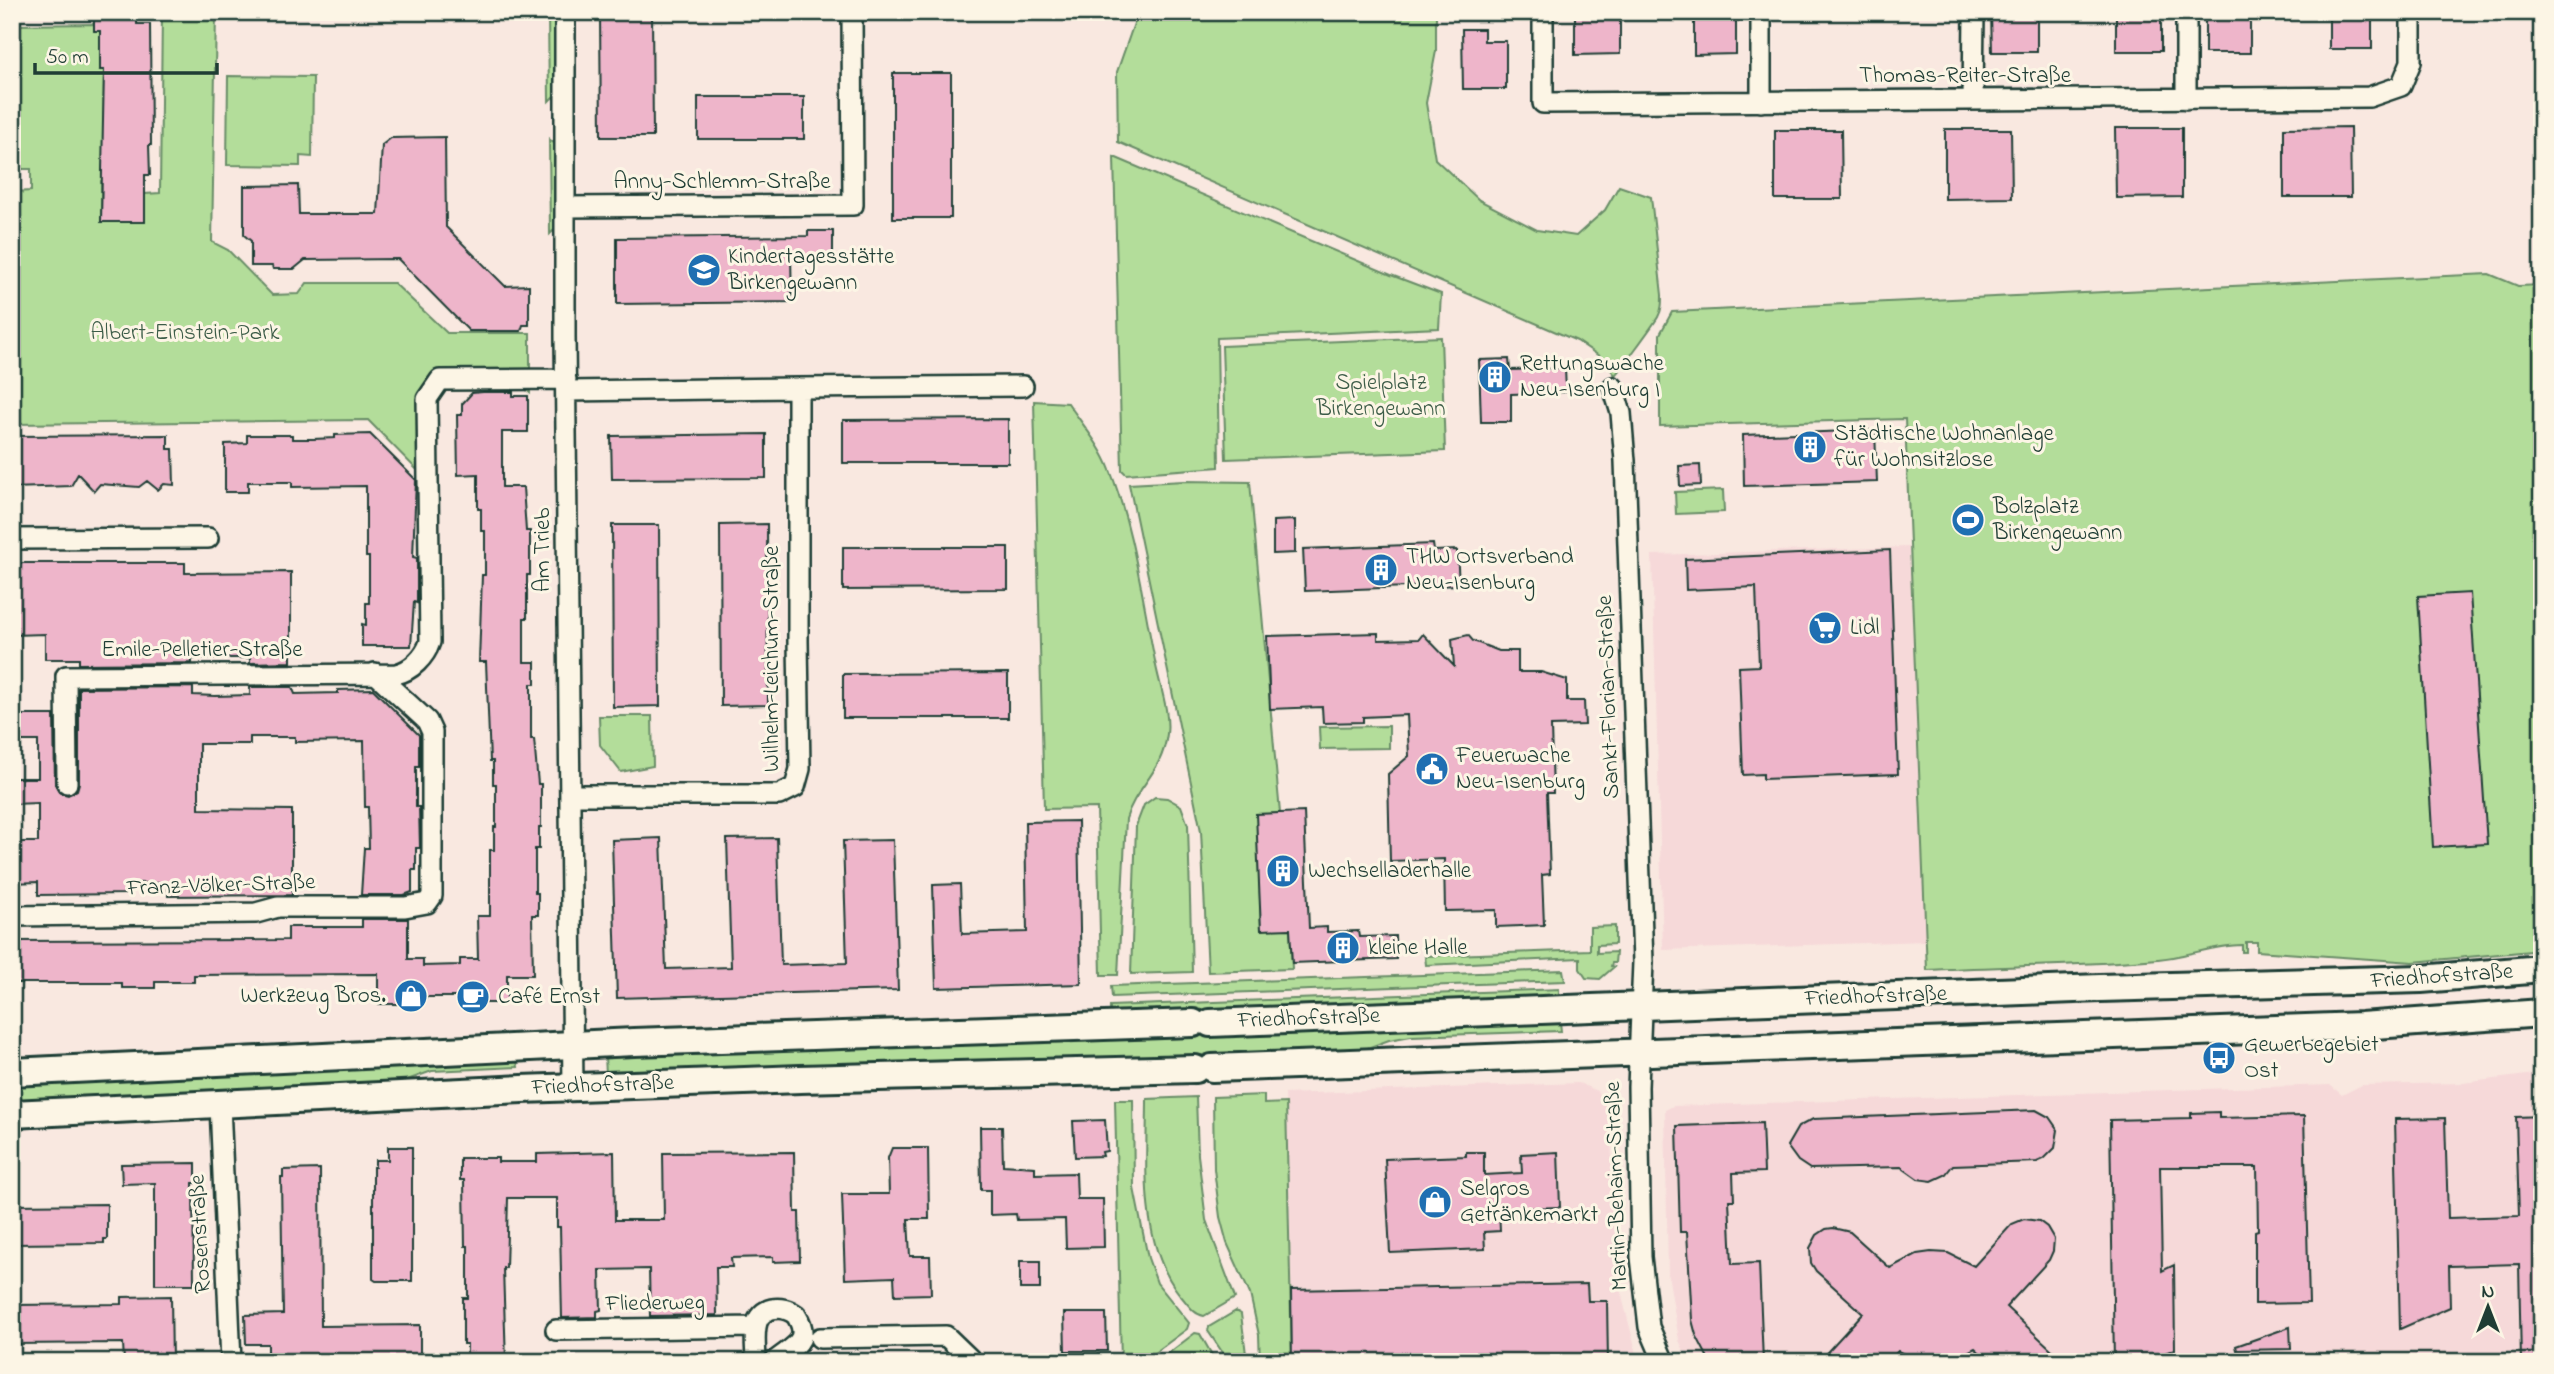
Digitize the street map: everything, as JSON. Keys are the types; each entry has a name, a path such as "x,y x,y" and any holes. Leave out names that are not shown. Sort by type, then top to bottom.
{"main road":[{"name":"Friedhofstraße","path":"12,1072 572,1045 2100,988 2349,982 2542,969"},
{"name":"Friedhofstraße","path":"12,1114 775,1079 1203,1069 2350,1026 2542,1013"}],"street":[{"name":"Am Trieb","path":"565,12 573,1087"},
{"name":"Anny-Schlemm-Straße","path":"566,208 853,205 852,12"},
{"name":"Thomas-Reiter-Straße","path":"1543,12 1543,103 2369,97 2401,86 2411,62 2411,12"},
{"path":"1761,12 1761,102"},
{"path":"1973,100 1974,12"},
{"path":"2186,12 2186,99"},
{"name":"Emile-Pelletier-Straße","path":"67,783 66,676 396,674 409,670 427,651 430,642 427,399 440,380 566,385"},
{"path":"566,385 798,388 1023,386"},
{"name":"Sankt-Florian-Straße","path":"1613,387 1621,413 1625,461 1643,951 1641,1006"},
{"name":"Wilhelm-Leichum-Straße","path":"570,795 779,795 796,787 800,769 797,641 798,388"},
{"path":"12,539 208,538"},
{"name":"Franz-Völker-Straße","path":"12,916 256,913 278,907 413,906 431,900 432,732 427,721 375,673"},
{"name":"Martin-Behaim-Straße","path":"1641,1006 1639,1052 1642,1278 1650,1326 1664,1362"},
{"name":"Rosenstraße","path":"220,1104 231,1362"},
{"path":"756,1362 756,1327 762,1314 774,1308 788,1309 796,1315 802,1333 797,1345 774,1362"},
{"name":"Fliederweg","path":"556,1330 756,1327"},
{"path":"820,1338 946,1336 972,1362"}],"shaded area":[{"path":"1909,547 1926,941 1663,950 1652,555"},
{"name":"Gewerbegebiet Ost","path":"2542,1073 2542,1362 1689,1362 1679,1340 1668,1274 1665,1110 1673,1106 2330,1085 2342,1095 2362,1085 2463,1083"},
{"path":"1579,1083 1597,1091 1610,1106 1619,1274 1639,1362 1292,1362 1285,1094"}],"green space":[{"name":"Albert-Einstein-Park","path":"162,12 216,12 212,242 228,250 272,295 299,294 307,283 394,283 447,333 530,333 530,393 523,387 447,388 435,402 421,474 368,420 12,424 14,192 31,191 31,169 14,169 12,25 94,24 113,31 100,70 104,70 103,144 108,180 101,181 101,222 145,222 145,194 160,193"},
{"path":"548,12 556,12 556,94 549,101"},
{"path":"1138,12 1436,12 1436,51 1426,103 1435,159 1479,200 1537,230 1576,236 1605,210 1619,186 1651,197 1662,295 1658,317 1615,375 1602,358 1577,341 1118,142 1117,72"},
{"path":"228,76 313,77 312,157 300,156 300,166 227,165"},
{"path":"549,139 557,146 557,227 550,234"},
{"path":"1114,157 1441,294 1439,328 1217,338 1219,467 1126,474 1122,470"},
{"path":"2489,274 2518,286 2542,285 2542,950 2413,962 2257,951 2257,942 2246,942 2246,952 2242,952 2242,945 2158,959 1927,970 1905,419 1660,426 1660,334 1672,312"},
{"name":"Spielplatz Birkengewann","path":"1441,337 1445,451 1226,459 1222,346"},
{"path":"1034,401 1068,403 1110,470 1131,541 1167,716 1167,734 1160,760 1126,819 1118,975 1101,975 1097,808 1044,809"},
{"path":"1250,482 1280,813 1257,815 1261,929 1290,929 1292,969 1208,972 1201,831 1129,484"},
{"path":"1723,490 1724,512 1676,514 1675,492"},
{"path":"599,716 652,716 653,766 621,772 600,745"},
{"path":"1389,726 1389,748 1320,749 1319,727"},
{"path":"1155,797 1167,798 1181,806 1188,825 1192,972 1131,974 1136,826 1144,805"},
{"path":"1615,926 1615,944 1597,945 1597,953 1616,952 1615,963 1611,966 1614,967 1600,979 1586,978 1580,969 1580,958 1426,965 1425,956 1590,950 1590,927"},
{"path":"1563,970 1565,981 1112,997 1111,986"},
{"path":"1559,989 1559,996 1110,1013 1110,1006"},
{"path":"1560,1022 1561,1031 1411,1036 1389,1040 1362,1050 606,1074 605,1056"},
{"path":"517,1060 518,1067 432,1071 399,1083 12,1102 12,1085"},
{"path":"1264,1095 1264,1104 1286,1103 1292,1362 1260,1362 1259,1335 1250,1294 1227,1243 1220,1217 1214,1169 1213,1097"},
{"path":"1196,1097 1198,1155 1206,1220 1235,1298 1204,1316 1191,1308 1180,1295 1157,1251 1151,1227 1146,1175 1147,1099"},
{"path":"1115,1100 1133,1100 1134,1188 1148,1258 1157,1283 1189,1323 1187,1329 1153,1354 1123,1362 1121,1362"},
{"path":"1236,1311 1241,1314 1247,1362 1229,1362 1208,1331 1209,1327"},
{"path":"1195,1333 1200,1334 1216,1362 1157,1362"}],"building":[{"path":"94,12 137,12 137,24 150,24 151,145 150,175 145,175 145,222 101,222 104,70 100,70 100,31 94,31"},
{"path":"600,12 652,12 653,137 601,137"},
{"path":"1575,12 1620,12 1620,54 1575,55"},
{"path":"1694,12 1736,12 1736,54 1694,55"},
{"path":"1991,12 2037,12 2037,52 1992,52"},
{"path":"2116,12 2161,12 2161,51 2116,51"},
{"path":"2205,12 2250,12 2250,53 2205,53"},
{"path":"2329,12 2372,12 2372,49 2329,49"},
{"path":"1462,29 1484,29 1484,41 1506,41 1506,89 1463,89"},
{"path":"893,73 951,73 951,218 893,218"},
{"path":"698,97 804,97 804,139 698,139"},
{"path":"2350,127 2351,197 2284,197 2284,128"},
{"path":"2115,128 2182,128 2182,197 2116,198"},
{"path":"1945,129 2011,129 2012,198 1945,199"},
{"path":"1775,130 1841,130 1842,199 1775,199"},
{"path":"445,137 446,227 505,286 529,285 529,325 523,325 521,331 469,331 398,259 305,260 294,269 251,266 251,241 244,235 244,186 298,185 299,214 378,214 382,145 391,138"},
{"name":"Kindertagesstätte Birkengewann","path":"808,231 833,231 833,256 791,256 792,302 617,304 617,238 808,236"},
{"path":"1509,359 1510,370 1565,368 1566,392 1511,394 1511,422 1481,422 1479,360"},
{"path":"513,392 513,396 528,396 528,432 502,432 502,487 523,487 526,531 530,531 524,662 535,662 535,684 531,684 531,739 534,739 538,784 541,784 539,849 535,849 538,915 532,915 533,975 507,975 507,1003 460,1003 460,997 423,997 423,1004 378,1004 378,974 194,975 194,982 155,982 155,988 122,988 122,983 12,983 12,941 288,940 288,927 362,927 362,919 408,919 408,959 423,959 423,966 460,965 460,959 478,959 477,916 490,916 490,850 494,850 496,784 493,784 493,761 490,761 486,662 479,662 485,531 481,531 481,509 478,509 478,474 458,475 457,415 462,415 462,404 472,393"},
{"path":"1008,419 1008,463 843,463 843,420"},
{"name":"Städtische Wohnanlage für Wohnsitzlose","path":"1875,430 1877,482 1744,486 1743,435"},
{"path":"370,434 416,480 413,557 417,558 417,603 414,602 411,646 362,646 362,624 366,625 366,603 369,603 366,486 292,487 292,482 248,482 248,492 225,492 225,444 247,443 247,435 292,435 292,439 313,439"},
{"path":"766,434 766,478 612,479 611,436"},
{"path":"168,435 168,449 173,449 174,485 164,484 158,490 147,481 139,487 100,484 94,491 78,474 71,486 12,488 12,436"},
{"path":"1700,465 1701,485 1680,486 1679,466"},
{"path":"1295,520 1295,553 1273,554 1273,521"},
{"path":"767,524 768,705 721,706 720,525"},
{"path":"612,525 659,525 660,706 613,707"},
{"name":"THW Ortsverband Neu-Isenburg","path":"1433,544 1434,551 1457,550 1459,585 1305,591 1303,549"},
{"path":"843,547 1008,547 1008,589 843,590"},
{"name":"Lidl","path":"1890,550 1898,774 1763,779 1763,774 1743,775 1739,667 1759,666 1756,587 1686,590 1685,559"},
{"path":"12,563 185,563 185,573 291,572 291,662 250,663 250,658 199,658 192,659 192,663 79,664 79,659 45,659 45,634 12,635"},
{"path":"2470,593 2487,844 2433,847 2418,596"},
{"path":"1378,633 1378,640 1419,639 1423,634 1454,666 1452,639 1468,635 1473,641 1499,651 1518,651 1518,672 1541,672 1567,680 1567,701 1584,701 1585,725 1551,726 1553,793 1547,793 1550,874 1542,875 1544,925 1496,927 1496,910 1445,911 1444,859 1390,861 1388,774 1409,756 1407,715 1363,717 1363,722 1323,723 1322,707 1270,709 1267,636"},
{"path":"1008,673 1008,718 843,718 843,674"},
{"path":"193,687 193,695 215,696 250,695 250,687 292,687 295,694 373,689 419,735 416,807 419,807 420,848 416,848 416,870 412,870 412,892 404,895 361,895 364,848 369,848 364,741 295,742 295,737 250,737 250,744 199,744 199,809 292,810 292,895 168,896 168,883 126,883 126,894 38,895 38,882 12,883 12,842 38,842 38,803 12,804 12,778 38,778 38,741 12,741 12,715 54,715 55,784 60,793 68,795 77,790 79,783 79,688"},
{"name":"Wechselladerhalle","path":"1304,812 1309,928 1327,927 1327,932 1358,931 1359,937 1395,936 1396,959 1292,963 1290,929 1261,930 1256,814"},
{"path":"1078,821 1081,984 936,988 933,885 960,884 962,934 1027,932 1025,822"},
{"path":"661,838 666,969 731,967 727,839 777,838 781,965 847,963 843,841 893,840 898,990 617,998 612,840"},
{"path":"2036,1110 2049,1117 2058,1130 2055,1148 2044,1159 2037,1162 1953,1165 1945,1175 1932,1181 1918,1179 1901,1167 1810,1169 1798,1161 1787,1146 1798,1127 1813,1119"},
{"path":"2219,1112 2219,1118 2304,1116 2309,1303 2255,1304 2257,1167 2160,1167 2162,1271 2174,1265 2175,1349 2143,1362 2114,1362 2110,1120 2191,1118 2191,1113"},
{"path":"2542,1116 2542,1362 2521,1362 2519,1264 2449,1266 2450,1307 2400,1329 2395,1119 2445,1118 2448,1218 2519,1216 2516,1117"},
{"path":"1105,1120 1107,1151 1102,1152 1103,1156 1075,1157 1073,1121"},
{"path":"1762,1123 1764,1172 1733,1173 1734,1200 1729,1200 1732,1264 1759,1263 1763,1362 1710,1362 1696,1335 1692,1320 1687,1232 1680,1232 1677,1126"},
{"path":"980,1127 1002,1127 1003,1165 1035,1167 1035,1174 1076,1173 1077,1199 1103,1199 1104,1247 1066,1248 1065,1219 1017,1220 1016,1214 990,1215 990,1190 981,1190"},
{"path":"388,1147 412,1147 412,1281 373,1279 373,1167 375,1160 388,1160"},
{"path":"892,1148 928,1148 929,1219 908,1219 910,1256 930,1256 931,1294 895,1295 894,1277 845,1279 842,1194 889,1194 888,1158"},
{"path":"614,1152 615,1220 664,1220 663,1153 794,1152 795,1212 799,1212 800,1261 773,1262 773,1257 731,1258 732,1267 716,1267 717,1315 650,1316 649,1269 600,1270 601,1310 597,1311 597,1317 562,1318 557,1198 508,1198 506,1268 503,1268 506,1362 467,1362 467,1344 463,1344 463,1298 468,1298 468,1246 465,1246 464,1180 460,1180 460,1158 537,1162 537,1154"},
{"name":"Selgros Getränkemarkt","path":"1466,1152 1484,1152 1484,1175 1522,1173 1521,1154 1558,1152 1560,1207 1499,1209 1500,1231 1484,1232 1485,1249 1390,1253 1385,1159 1466,1156"},
{"path":"196,1163 196,1183 193,1183 194,1284 155,1284 155,1183 122,1184 121,1164"},
{"path":"320,1169 321,1326 420,1325 418,1362 268,1362 268,1344 246,1344 245,1315 283,1314 283,1170"},
{"path":"107,1204 107,1239 104,1239 104,1243 12,1244 12,1205"},
{"path":"2024,1219 2039,1221 2047,1227 2054,1239 2053,1251 2049,1260 2006,1307 2065,1362 1990,1362 1975,1348 1949,1362 1920,1362 1898,1351 1888,1362 1818,1362 1863,1313 1816,1271 1811,1263 1810,1248 1817,1235 1833,1228 1850,1232 1890,1268 1917,1254 1931,1252 1948,1253 1974,1266 2012,1224"},
{"path":"1020,1261 1040,1261 1040,1289 1020,1289"},
{"path":"1587,1284 1588,1301 1607,1301 1608,1362 1292,1362 1291,1290"},
{"path":"171,1296 172,1362 124,1362 123,1343 12,1344 12,1305 122,1304 122,1297"},
{"path":"1064,1313 1106,1313 1107,1351 1065,1351"},
{"path":"2290,1327 2291,1349 2237,1350 2236,1346"}],"place":[{"name":"Kindertagesstätte Birkengewann","path":"704,270"},
{"name":"Rettungswache Neu-Isenburg I","path":"1495,377"},
{"name":"Städtische Wohnanlage für Wohnsitzlose","path":"1810,447"},
{"name":"Bolzplatz Birkengewann","path":"1968,520"},
{"name":"THW Ortsverband Neu-Isenburg","path":"1381,570"},
{"name":"Lidl","path":"1825,628"},
{"name":"Feuerwache Neu-Isenburg","path":"1432,769"},
{"name":"Wechselladerhalle","path":"1283,871"},
{"name":"kleine Halle","path":"1343,948"},
{"name":"Werkzeug Bros.","path":"411,996"},
{"name":"Café Ernst","path":"473,997"},
{"name":"Gewerbegebiet Ost","path":"2219,1058"},
{"name":"Selgros Getränkemarkt","path":"1435,1202"}]}
